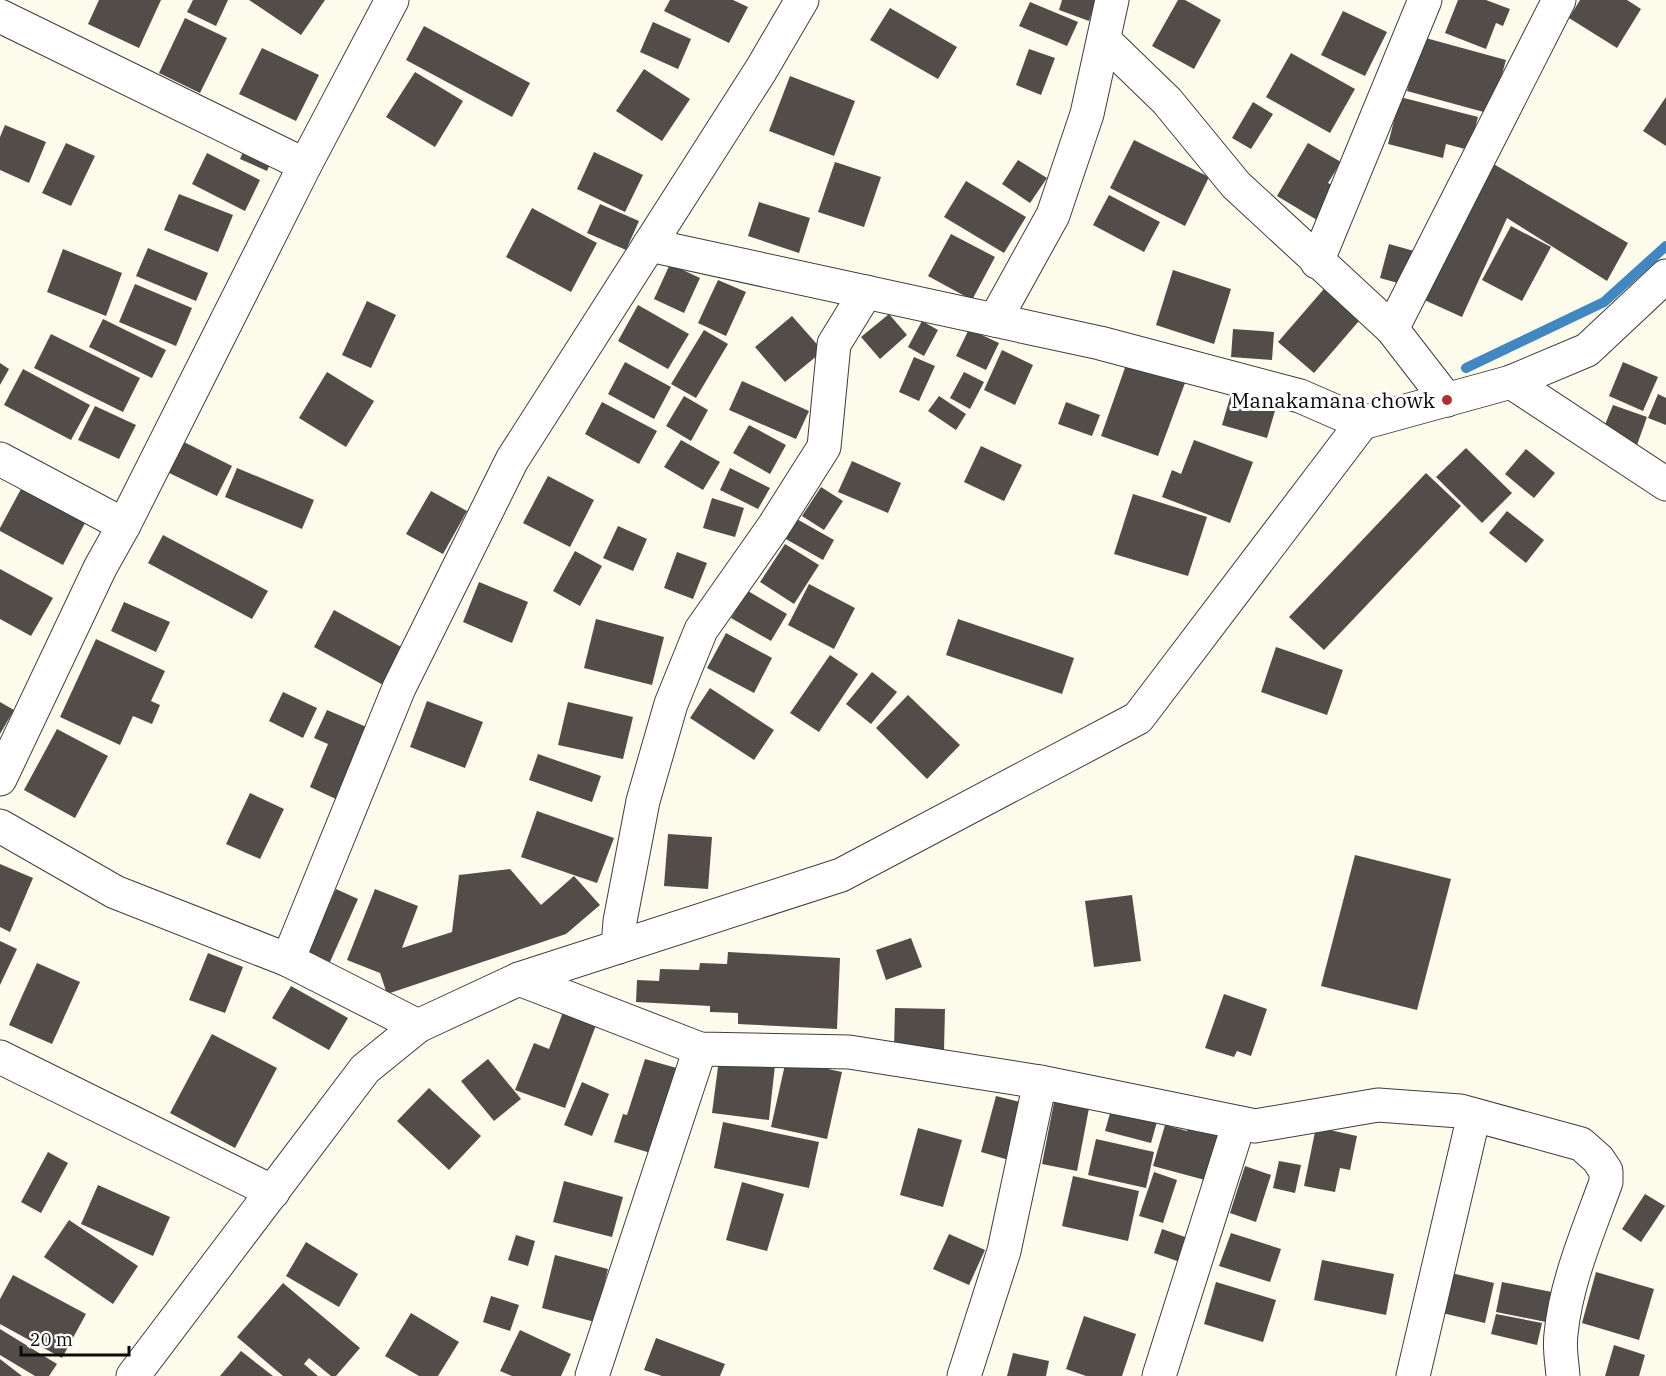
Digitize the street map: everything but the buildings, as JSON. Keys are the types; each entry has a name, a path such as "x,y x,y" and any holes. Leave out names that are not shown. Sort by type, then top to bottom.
{"street":[{"path":"0,779 100,568 124,525 305,165 392,0"},
{"path":"288,960 399,688 507,470 761,70 802,0"},
{"path":"995,320 1053,215 1087,114 1112,0"},
{"path":"1317,262 1425,0"},
{"path":"1392,329 1559,0"},
{"path":"0,16 305,165"},
{"path":"1104,40 1167,101 1236,185 1392,329 1447,400"},
{"path":"650,245 1100,343 1300,396 1362,423"},
{"path":"133,1376 365,1069 418,1026 519,979 841,875 1138,718 1362,423 1511,382 1587,350 1666,276"},
{"path":"618,947 620,921 642,801 671,704 702,630 774,526 824,447 834,344 866,292"},
{"path":"1511,382 1666,484"},
{"path":"0,459 124,525"},
{"path":"0,826 115,892 288,960 418,1026"},
{"path":"519,979 700,1049 849,1052 1040,1082 1255,1126 1378,1105 1460,1111 1581,1144 1598,1159 1606,1172 1606,1182 1573,1275 1565,1307 1560,1336 1563,1376"},
{"path":"592,1376 700,1049"},
{"path":"0,1057 273,1192"},
{"path":"964,1376 1004,1251 1040,1082"},
{"path":"1413,1376 1474,1115"},
{"path":"1159,1376 1239,1123"}],"waterway":[{"path":"1466,368 1604,302 1666,246"}],"place":[{"name":"Manakamana chowk","path":"1447,400"}]}
